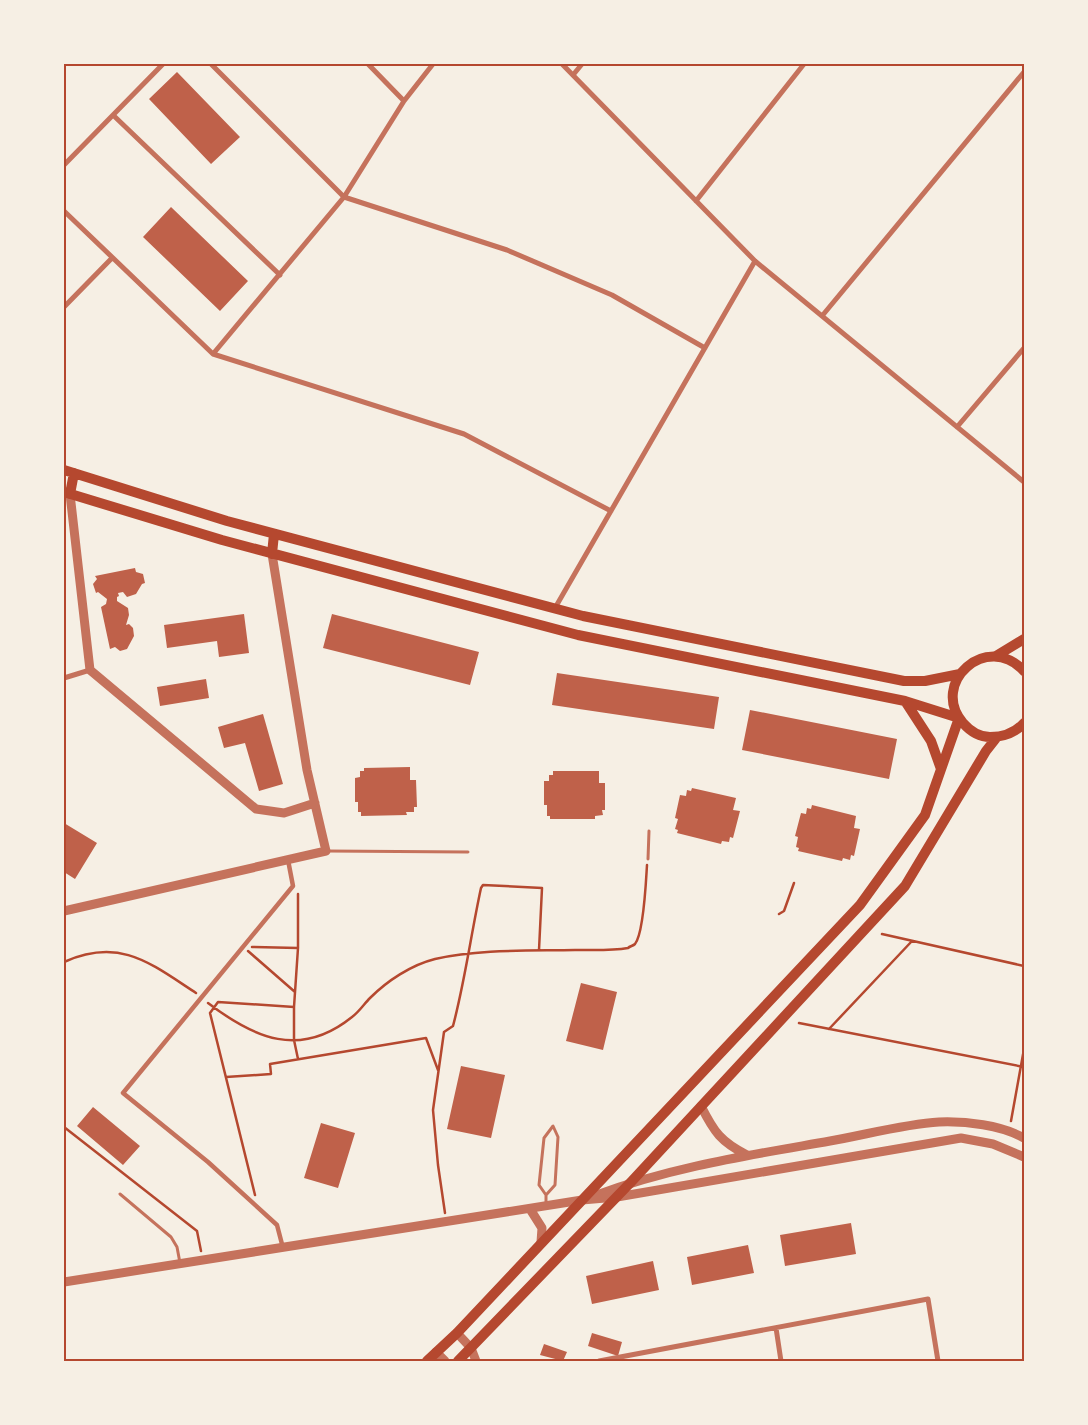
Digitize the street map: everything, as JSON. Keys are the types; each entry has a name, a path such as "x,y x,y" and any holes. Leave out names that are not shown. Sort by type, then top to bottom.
{"main road":[{"path":"960,674 925,681 904,681 555,608 274,534 69,472 67,493 272,554 578,635 905,701 959,718 975,733 997,737 1006,735 1024,724"},
{"path":"272,554 274,534"},
{"path":"427,1361 457,1333 860,905 926,815 959,718 953,696 954,685 960,674 975,661 996,656 1024,639"},
{"path":"996,656 1013,661 1024,671"},
{"path":"905,701 931,741 941,769"},
{"path":"458,1361 617,1197 905,886 986,751 997,737"}],"street":[{"path":"64,165 163,64"},
{"path":"211,64 344,197 508,250 612,295 705,348"},
{"path":"368,64 404,101"},
{"path":"213,354 344,197 404,101 433,64"},
{"path":"562,64 755,261 1024,482"},
{"path":"573,75 582,64"},
{"path":"696,201 804,64"},
{"path":"822,316 1024,72"},
{"path":"113,115 280,275"},
{"path":"64,211 213,354 464,434 611,511"},
{"path":"64,306 112,258"},
{"path":"555,608 755,261"},
{"path":"957,427 1024,348"},
{"path":"67,493 90,670 256,809 284,812 315,803"},
{"path":"64,911 326,851 307,770 272,554"},
{"path":"64,678 90,670"},
{"path":"283,1248 277,1225 208,1162 123,1093 293,886 288,860"},
{"path":"702,1106 718,1136 730,1146 748,1155"},
{"path":"582,1200 632,1181 748,1155 939,1122 983,1125 1024,1136"},
{"path":"64,1282 582,1200 617,1197 961,1138 993,1144 1024,1156"},
{"path":"530,1209 542,1228 541,1242"},
{"path":"599,1361 928,1299 938,1361"},
{"path":"776,1328 781,1361"},
{"path":"457,1333 471,1348 476,1361"},
{"path":"436,1352 445,1361"}],"lane":[{"path":"648,858 650,831"},
{"path":"326,851 468,852"},
{"path":"546,1195 555,1184 558,1137 553,1126 544,1138 539,1185 546,1195 547,1206"},
{"path":"120,1194 171,1237 177,1248 180,1264"}],"path":[{"path":"64,962 78,956 103,952 142,958 202,998 236,1024 256,1034 281,1040 309,1039 332,1030 352,1017 372,996 398,975 433,959 467,954 619,950 635,944 643,911 648,858"},
{"path":"779,914 784,911 794,883"},
{"path":"447,1222 438,1165 433,1110 444,1032 453,1026 483,885 542,888 539,951"},
{"path":"293,886 298,894 298,948 294,1007 294,1040 298,1059"},
{"path":"882,934 1024,966"},
{"path":"829,1029 912,941"},
{"path":"244,947 298,948"},
{"path":"244,947 295,992"},
{"path":"253,1203 256,1193 210,1012 218,1002 294,1007"},
{"path":"799,1023 1023,1066"},
{"path":"226,1077 271,1074 270,1064 426,1038 438,1072"},
{"path":"1012,1132 1024,1049"},
{"path":"64,1127 196,1231 203,1260"}],"building":[{"path":"177,72 240,137 211,164 149,99"},
{"path":"171,207 248,281 220,311 143,237"},
{"path":"135,568 136,572 143,574 145,583 142,584 136,594 127,597 123,592 118,593 119,596 117,597 117,601 128,608 129,615 126,625 129,624 133,628 134,636 127,649 120,651 115,647 110,649 101,607 106,604 107,599 98,592 96,593 93,584 97,579 95,576"},
{"path":"244,614 249,653 219,657 217,641 167,648 164,625"},
{"path":"332,614 479,652 470,685 323,648"},
{"path":"557,673 719,697 714,729 552,705"},
{"path":"206,679 209,698 160,706 157,687"},
{"path":"750,710 897,739 889,779 742,750"},
{"path":"263,714 283,784 259,791 245,743 224,748 218,727"},
{"path":"410,767 410,780 416,780 417,807 414,807 414,812 406,812 407,815 361,816 361,812 358,812 358,802 355,802 355,778 360,777 360,771 364,771 364,768"},
{"path":"553,771 599,771 599,783 605,783 605,810 602,810 603,815 595,816 595,819 550,819 550,816 547,816 547,805 544,805 544,781 549,781 549,775 553,775"},
{"path":"692,788 736,798 733,810 740,811 733,838 730,837 729,842 722,841 721,844 677,833 678,830 675,829 678,819 675,818 680,795 686,796 687,790 691,791"},
{"path":"812,805 856,816 854,828 860,829 854,856 851,855 850,860 843,858 842,861 798,851 799,848 796,847 798,837 795,836 801,813 806,814 807,808 811,809"},
{"path":"64,823 97,843 75,879 64,872"},
{"path":"581,983 617,992 603,1050 566,1041"},
{"path":"461,1066 505,1075 491,1138 447,1129"},
{"path":"93,1107 140,1146 123,1165 77,1126"},
{"path":"321,1123 355,1133 338,1188 304,1178"},
{"path":"851,1223 856,1254 785,1266 780,1235"},
{"path":"748,1245 754,1273 692,1285 687,1257"},
{"path":"653,1261 659,1290 592,1304 586,1276"},
{"path":"592,1333 622,1342 618,1356 588,1346"},
{"path":"544,1344 567,1352 563,1361 540,1355"}]}
